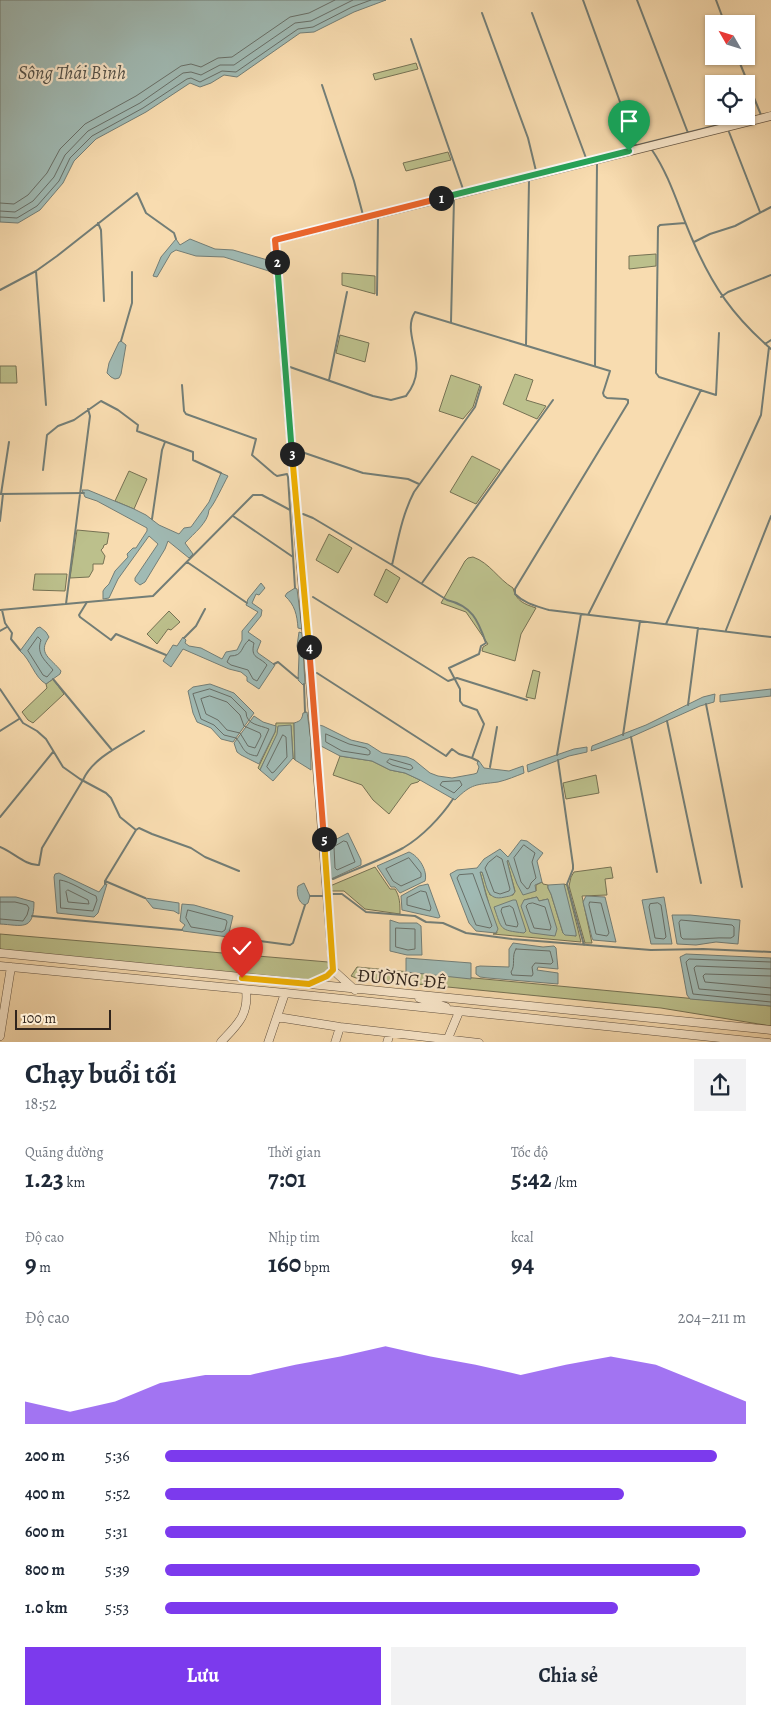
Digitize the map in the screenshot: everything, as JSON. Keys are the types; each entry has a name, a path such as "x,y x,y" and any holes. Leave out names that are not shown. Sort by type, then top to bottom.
{"street":[{"path":"355,990 333,970 308,635 275,240 771,116"},
{"path":"0,954 13,967"},
{"name":"ĐƯỜNG ĐÊ","path":"0,954 771,1030"},
{"path":"0,1036 13,967 26,958 44,958"},
{"name":"ĐƯỜNG ĐÊ","path":"0,966 769,1042"},
{"path":"309,984 327,976 333,970"},
{"path":"220,1042 243,1016 246,1008 246,990"},
{"path":"268,1042 285,993"},
{"path":"406,994 459,1012 446,1041"},
{"path":"277,1017 446,1041 479,1042"},
{"path":"335,1042 340,1027"},
{"path":"387,1042 390,1033"}],"green space":[{"path":"416,63 418,69 375,80 373,74"},
{"path":"448,152 451,160 406,171 403,163"},
{"path":"656,254 656,266 629,269 629,256"},
{"path":"342,273 375,276 375,294 342,285"},
{"path":"340,335 369,343 365,362 336,353"},
{"path":"0,366 16,366 17,383 0,383"},
{"path":"515,374 533,380 526,400 546,406 537,419 503,404"},
{"path":"451,375 480,385 473,407 463,419 439,411"},
{"path":"472,456 500,470 476,504 450,492"},
{"path":"129,471 147,479 134,509 115,501"},
{"path":"77,530 109,533 107,544 101,550 105,556 103,564 93,564 93,570 89,577 70,578"},
{"path":"329,534 352,548 338,573 316,560"},
{"path":"473,557 484,563 513,588 516,596 521,601 536,608 521,634 515,661 482,651 483,647 488,644 466,612 441,603 465,561"},
{"path":"386,569 400,578 387,603 374,595"},
{"path":"35,574 67,574 65,591 33,590"},
{"path":"169,611 180,622 171,630 168,629 157,644 147,634"},
{"path":"533,670 540,672 535,699 526,697"},
{"path":"53,679 64,694 33,723 22,712 47,688 46,684"},
{"path":"276,723 294,723 295,760 293,758 291,726 278,727 278,734 260,770 258,768 275,732"},
{"path":"340,756 372,761 390,770 405,773 420,780 411,784 389,814 373,800 362,785 333,775"},
{"path":"596,775 599,793 566,799 563,783"},
{"path":"508,859 536,891 536,885 542,882 548,885 563,933 576,936 564,889 564,884 567,885 581,942 493,934 497,933 480,872 482,872 490,895 513,895 515,891","holes":["537,897 539,901 548,899 530,932 524,900"]},
{"path":"375,867 390,889 395,889 397,892 400,914 365,909 344,891 332,891 330,886"},
{"path":"611,867 613,878 605,879 607,895 582,896 592,943 585,943 569,886 571,877 574,872"},
{"path":"0,934 328,962 329,966 319,978 304,981 0,951"},
{"path":"357,967 771,1006 771,1026 661,1008 356,978 351,976"}],"water":[{"name":"Sông Thái Bình","path":"0,0 386,0 354,12 314,32 300,33 237,77 224,75 200,87 190,83 146,112 96,139 74,161 63,183 40,210 18,223 0,222"},
{"path":"176,239 180,245 190,239 215,249 233,250 271,261 272,272 224,257 196,256 176,250 171,253 157,277 153,276 161,257"},
{"path":"121,341 126,345 121,374 119,378 115,379 107,373 109,363"},
{"path":"221,473 228,476 206,519 185,543 193,554 189,558 168,541 145,582 140,585 135,581 135,578 158,544 149,536 118,579 109,598 103,599 103,591 109,584 115,571 128,557 127,554 133,548 136,548 147,528 97,501 85,497 82,490 88,490 134,509 159,525 179,534 184,528 191,527 209,502"},
{"path":"261,583 265,588 259,595 256,594 252,603 262,610 261,616 248,632 261,641 258,653 275,665 259,689 247,681 247,677 241,672 229,669 183,649 171,667 163,661 173,645 177,646 183,637 186,640 185,643 189,646 201,648 222,659 226,652 237,650 242,640 242,631 258,612 246,605 248,599"},
{"path":"295,588 297,589 302,629 298,628 295,610 285,596"},
{"path":"40,627 49,637 44,648 45,652 61,671 60,674 46,684 38,677 20,651 37,628"},
{"path":"299,632 302,633 305,684 303,685 298,680 299,656 297,646"},
{"path":"210,684 234,693 254,713 233,742 221,739 211,728 197,722 193,713 188,691 193,687"},
{"path":"771,689 771,696 720,702 720,695"},
{"path":"715,694 714,702 700,706 631,737 591,751 592,746 646,725 703,697"},
{"path":"307,712 311,741 311,770 295,760 294,723 301,719 303,713"},
{"path":"254,716 263,722 276,726 275,732 259,764 237,752 234,743"},
{"path":"291,725 293,758 273,781 260,770 277,734 278,726"},
{"path":"319,725 351,740 368,744 382,753 414,760 430,773 438,776 452,778 477,773 479,767 477,763 479,761 484,768 509,771 523,766 524,773 501,781 475,786 466,790 455,800 405,773 390,770 372,761 340,756 321,746"},
{"path":"587,747 587,752 569,756 528,772 527,765 574,749"},
{"path":"348,833 361,860 361,865 331,879 329,843"},
{"path":"521,840 527,841 543,853 537,861 542,882 535,885 536,891 523,895 508,860 515,892 511,896 499,898 494,897 488,891 482,872 480,872 498,929 496,933 476,931 469,923 450,874 457,870 477,868 484,859 500,849 508,857"},
{"path":"409,852 422,864 426,877 425,881 400,893 395,887 391,887 377,866"},
{"path":"59,873 99,892 107,884 98,913 94,917 57,913 54,877 55,874"},
{"path":"304,883 310,896 308,903 305,905 299,900 297,891 298,886"},
{"path":"428,884 440,917 402,910 401,896 419,886"},
{"path":"564,884 576,936 563,933 548,888 548,885"},
{"path":"586,896 605,897 616,942 593,940 583,902"},
{"path":"0,897 16,897 34,902 32,918 29,922 25,925 0,924"},
{"path":"537,897 539,901 548,899 557,929 555,936 530,932 521,906 524,900"},
{"path":"664,897 672,944 651,944 642,900"},
{"path":"145,898 179,903 179,914 174,911 153,908"},
{"path":"516,900 526,931 524,933 503,928 500,925 494,907"},
{"path":"182,904 194,905 233,916 228,937 183,931 182,929 185,925 180,921"},
{"path":"672,915 740,920 738,944 716,942 696,945 677,944"},
{"path":"390,920 399,923 417,923 421,926 422,955 407,955 390,951"},
{"path":"513,943 543,947 554,946 556,948 558,969 538,967 537,970 558,973 558,984 488,978 480,977 476,974 476,967 480,966 509,967 509,949"},
{"path":"686,954 771,958 771,1006 690,999 687,995 680,957"},
{"path":"406,958 471,963 471,979 406,972"}],"waterway":[{"path":"583,0 636,146"},
{"path":"637,0 688,133"},
{"path":"716,0 722,15"},
{"path":"482,13 528,138 536,171"},
{"path":"532,13 586,158"},
{"path":"411,39 463,189"},
{"path":"741,65 761,115"},
{"path":"322,85 354,181 363,215"},
{"path":"626,148 718,125"},
{"path":"729,132 760,212"},
{"path":"652,150 659,161 693,241 716,287 746,325 771,349"},
{"path":"595,366 597,164"},
{"path":"497,181 541,170"},
{"path":"526,345 529,181"},
{"path":"0,290 36,271 137,193 146,213 174,233 176,239"},
{"path":"451,322 454,199"},
{"path":"694,242 710,234 735,226 771,207"},
{"path":"377,295 378,218"},
{"path":"98,223 101,230 104,301"},
{"path":"685,223 660,225 658,227 656,373 659,377 716,395 719,333"},
{"path":"36,271 46,405"},
{"path":"121,341 132,303 132,272"},
{"path":"721,297 728,292 771,275"},
{"path":"329,380 347,292"},
{"path":"290,367 373,396 391,400 406,396 413,384 416,373 411,330 411,321 415,312 610,371 603,393 604,396 607,398 625,399 628,400 628,403 515,589 515,594 535,606 549,610 771,637"},
{"path":"765,344 771,340"},
{"path":"666,624 761,415 769,347"},
{"path":"182,385 184,411 186,414 256,439 252,455 277,476 287,474 295,588"},
{"path":"392,565 403,519 414,492 475,407 481,387"},
{"path":"588,615 701,390"},
{"path":"422,583 553,400"},
{"path":"43,470 47,435 58,426 74,420 101,401 118,410 138,425 137,431 193,452 193,460 221,473"},
{"path":"66,604 90,416 88,409"},
{"path":"1,494 9,442"},
{"path":"152,519 162,450 165,442"},
{"path":"296,450 363,473 408,479 419,484"},
{"path":"0,494 84,493"},
{"path":"0,521 3,494"},
{"path":"0,610 153,596 253,495 262,495 290,510"},
{"path":"303,514 313,518 392,565 447,600 463,606 473,615 486,643 481,646 479,654 449,668 460,689 460,701 463,705 477,710 484,724 472,758 459,754 452,749 446,756 317,673"},
{"path":"233,516 293,557"},
{"path":"726,630 771,516"},
{"path":"187,562 247,603"},
{"path":"313,597 448,681 457,678 527,700"},
{"path":"87,602 79,615 80,617 111,640 116,634 166,655"},
{"path":"184,638 196,626 205,609"},
{"path":"2,610 5,623 12,633 11,639 20,650"},
{"path":"557,755 581,614"},
{"path":"623,735 640,621"},
{"path":"0,631 7,627"},
{"path":"688,705 698,628"},
{"path":"274,664 278,662 298,678"},
{"path":"53,679 112,750"},
{"path":"304,684 305,712"},
{"path":"0,689 23,723 46,739 63,767 106,793 111,798 120,817 136,830 105,884"},
{"path":"706,704 742,887"},
{"path":"0,731 19,719"},
{"path":"667,721 701,883"},
{"path":"490,767 497,727"},
{"path":"0,847 24,861 39,865 42,848 94,764 144,731"},
{"path":"631,737 657,872"},
{"path":"0,817 53,752"},
{"path":"472,758 478,761"},
{"path":"558,760 573,865 567,884 584,945"},
{"path":"333,879 403,848 431,826 453,799"},
{"path":"136,830 139,828 191,848 205,857 239,871"},
{"path":"105,881 145,898"},
{"path":"333,894 342,894 366,912 415,916 426,922 443,923 466,933 512,939 651,950 703,949 771,952"},
{"path":"310,896 322,896"},
{"path":"228,937 290,945 293,943 305,905"},
{"path":"32,916 182,930"}],"route":[{"path":"242,978 309,984 318,982 333,970 308,635 288,416 275,240 629,151"}]}
